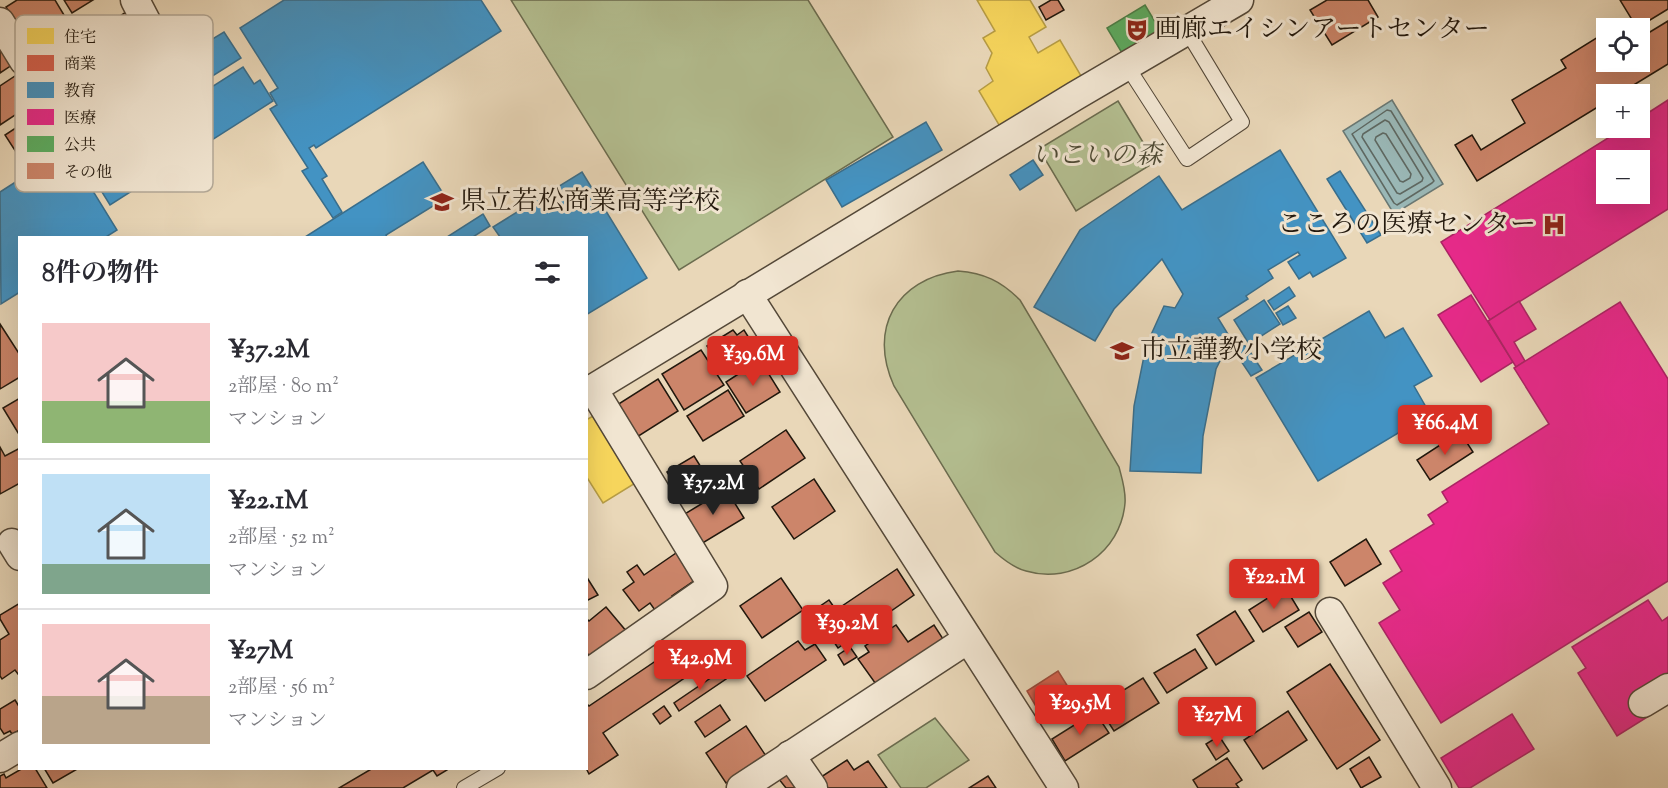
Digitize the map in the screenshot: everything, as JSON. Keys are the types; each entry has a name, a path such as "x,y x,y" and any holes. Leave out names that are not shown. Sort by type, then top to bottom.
{"street":[{"path":"135,0 143,15"},
{"path":"588,674 713,586 590,391 747,294 1239,0"},
{"path":"0,22 15,46"},
{"path":"747,294 1064,788"},
{"path":"1330,612 1437,788"},
{"path":"741,788 968,639"},
{"path":"1643,703 1668,688"},
{"path":"0,758 18,747"},
{"path":"790,755 813,788"}],"lane":[{"path":"1127,66 1186,159 1242,122 1187,31"},
{"path":"464,788 495,770"}],"green space":[{"path":"511,0 808,0 893,137 679,270"},
{"name":"いこいの森","path":"1118,101 1155,162 1076,211 1039,149"},
{"path":"958,271 992,279 1020,300 1119,467 1125,498 1122,521 1104,550 1092,561 1077,569 1044,574 1026,571 1013,566 995,552 894,386 887,365 884,345 886,327 893,310 918,284 936,276"},
{"path":"935,718 969,760 926,788 901,788 878,755"}],"water":[{"path":"1392,100 1443,184 1394,214 1343,131"}],"building: 住宅":[{"path":"977,0 1030,0 1046,27 1029,37 1038,53 1060,40 1084,81 1002,130 979,91 993,81 986,68 992,53 983,38 995,31"},
{"path":"595,415 637,482 603,503 588,479 588,419"}],"building: 商業":[{"path":"1058,671 1070,690 1038,710 1027,691"}],"building: 教育":[{"path":"284,0 481,0 501,31 316,148 314,145 309,148 327,176 322,179 342,212 333,218 302,171 308,168 270,109 277,105 270,93 278,88 240,28"},
{"path":"224,32 241,58 213,76 213,39"},
{"path":"243,67 254,84 260,80 273,101 213,139 213,86"},
{"path":"926,122 942,150 842,207 826,180"},
{"path":"1280,150 1346,258 1313,277 1310,272 1299,279 1288,262 1300,255 1298,252 1268,270 1273,278 1246,296 1248,299 1218,318 1231,339 1216,369 1203,436 1201,473 1130,471 1134,406 1146,346 1164,306 1175,308 1183,294 1162,259 1114,309 1095,341 1034,307 1080,230 1159,176 1182,210"},
{"path":"1033,160 1043,175 1020,190 1010,175"},
{"path":"423,162 446,198 386,236 307,236"},
{"path":"1340,171 1381,235 1367,243 1327,179"},
{"path":"582,172 647,278 588,314 588,236 499,236 493,227"},
{"path":"15,182 15,192 94,192 117,230 108,236 18,236 18,293 1,304 0,192"},
{"path":"102,192 130,192 110,205"},
{"path":"483,214 490,226 475,236 449,236"},
{"path":"1289,287 1295,296 1274,310 1268,301"},
{"path":"1264,300 1280,324 1249,344 1234,320"},
{"path":"1288,306 1296,318 1283,325 1276,313"},
{"path":"1369,311 1385,338 1403,328 1432,376 1414,386 1430,414 1318,481 1256,378"},
{"path":"1235,340 1247,347 1262,370 1251,376 1237,355 1229,350"}],"building: 医療":[{"name":"こころの医療センター","path":"1668,100 1668,209 1490,320 1441,242 1608,138 1650,138 1650,112"},
{"path":"1471,295 1513,362 1481,382 1438,315"},
{"path":"1519,301 1536,329 1514,342 1525,361 1516,367 1488,321"},
{"path":"1620,302 1668,379 1668,581 1441,723 1379,623 1400,610 1383,583 1402,571 1390,551 1434,524 1428,515 1448,502 1442,492 1549,424 1514,368"},
{"path":"1648,600 1662,621 1668,617 1668,704 1617,736 1578,673 1586,668 1572,647"},
{"path":"1512,714 1534,749 1470,788 1459,788 1441,758"}],"building: 公共":[{"path":"1145,5 1163,35 1125,58 1107,28"}],"building: その他":[{"path":"17,0 55,0 64,15 15,15 15,22 6,7"},
{"path":"64,0 93,0 72,13"},
{"path":"1051,0 1058,0 1064,10 1046,20 1039,7"},
{"path":"1327,0 1368,0 1378,17 1332,45 1310,10"},
{"path":"1620,0 1668,0 1668,9 1650,20 1650,18 1631,18"},
{"path":"1668,21 1668,64 1635,84 1596,84 1596,108 1477,181 1455,145 1472,135 1481,150 1525,123 1512,100 1566,68 1561,60 1596,38 1596,72 1650,72 1650,32"},
{"path":"0,48 15,63 0,73"},
{"path":"15,76 15,115 0,125 0,86"},
{"path":"15,128 15,150 5,135"},
{"path":"0,324 18,352 18,378 0,389"},
{"path":"733,330 737,335 744,330 754,346 737,356 740,361 730,367 727,362 720,366 707,346"},
{"path":"701,350 724,385 684,410 662,374"},
{"path":"760,360 780,392 746,413 726,382"},
{"path":"658,379 678,411 637,437 617,405"},
{"path":"728,390 744,416 703,441 687,416"},
{"path":"18,399 18,433 3,408"},
{"path":"786,430 805,458 759,489 740,461"},
{"path":"1460,432 1473,452 1430,480 1417,460"},
{"path":"0,447 5,456 18,449 18,484 0,494"},
{"path":"694,456 709,480 683,497 667,472"},
{"path":"814,479 835,511 794,539 772,507"},
{"path":"726,489 744,518 701,544 683,515 703,503 699,498 710,491 714,496"},
{"path":"1366,539 1381,564 1345,586 1330,562"},
{"path":"679,551 698,578 672,596 675,600 657,613 650,603 639,611 623,590 634,582 627,572 637,565 644,575"},
{"path":"897,569 914,595 838,648 813,611 829,600 836,610"},
{"path":"781,578 803,610 762,638 740,606"},
{"path":"588,579 598,595 588,600"},
{"path":"1285,587 1299,610 1263,632 1249,610"},
{"path":"18,604 18,674 15,670 2,679 0,676 0,640 9,634 0,615"},
{"path":"606,607 627,632 593,660 588,654 589,621"},
{"path":"1235,611 1254,641 1216,665 1197,635"},
{"path":"1309,612 1322,632 1298,647 1285,627"},
{"path":"896,625 908,642 934,625 945,642 878,687 858,659 869,652 865,646"},
{"path":"798,641 805,650 815,644 826,660 765,701 747,676"},
{"path":"850,647 857,657 844,665 838,655"},
{"path":"1195,649 1207,668 1167,693 1154,673"},
{"path":"672,650 689,675 603,733 618,755 589,774 587,770 589,706"},
{"path":"1330,664 1380,740 1337,769 1287,692"},
{"path":"721,671 726,679 679,711 674,703"},
{"path":"1143,678 1159,703 1114,731 1098,706"},
{"path":"15,700 18,705 18,731 4,734 0,728 0,709"},
{"path":"720,705 730,720 705,737 695,722"},
{"path":"664,706 671,716 660,724 653,714"},
{"path":"1288,711 1307,740 1263,769 1244,740"},
{"path":"1095,712 1109,733 1065,761 1052,739"},
{"path":"746,726 766,756 726,783 706,753"},
{"path":"1219,736 1229,751 1216,760 1206,744"},
{"path":"1369,757 1381,777 1361,788 1350,769"},
{"path":"1227,758 1242,780 1236,784 1239,788 1198,788 1193,780"},
{"path":"847,760 854,770 868,761 887,788 824,788 818,779"},
{"path":"790,769 803,788 786,788 778,778"},
{"path":"20,770 36,770 47,788 0,788 0,776 4,774 6,778"},
{"path":"45,770 76,770 53,783"},
{"path":"370,770 433,770 403,788 339,788"},
{"path":"433,770 447,770 437,776"},
{"path":"988,776 996,788 969,788"}],"place":[{"name":"画廊エイシンアートセンター","path":"1137,30"},
{"name":"県立若松商業高等学校","path":"442,202"},
{"name":"こころの医療センター","path":"1554,225"},
{"name":"市立謹教小学校","path":"1122,351"}]}
